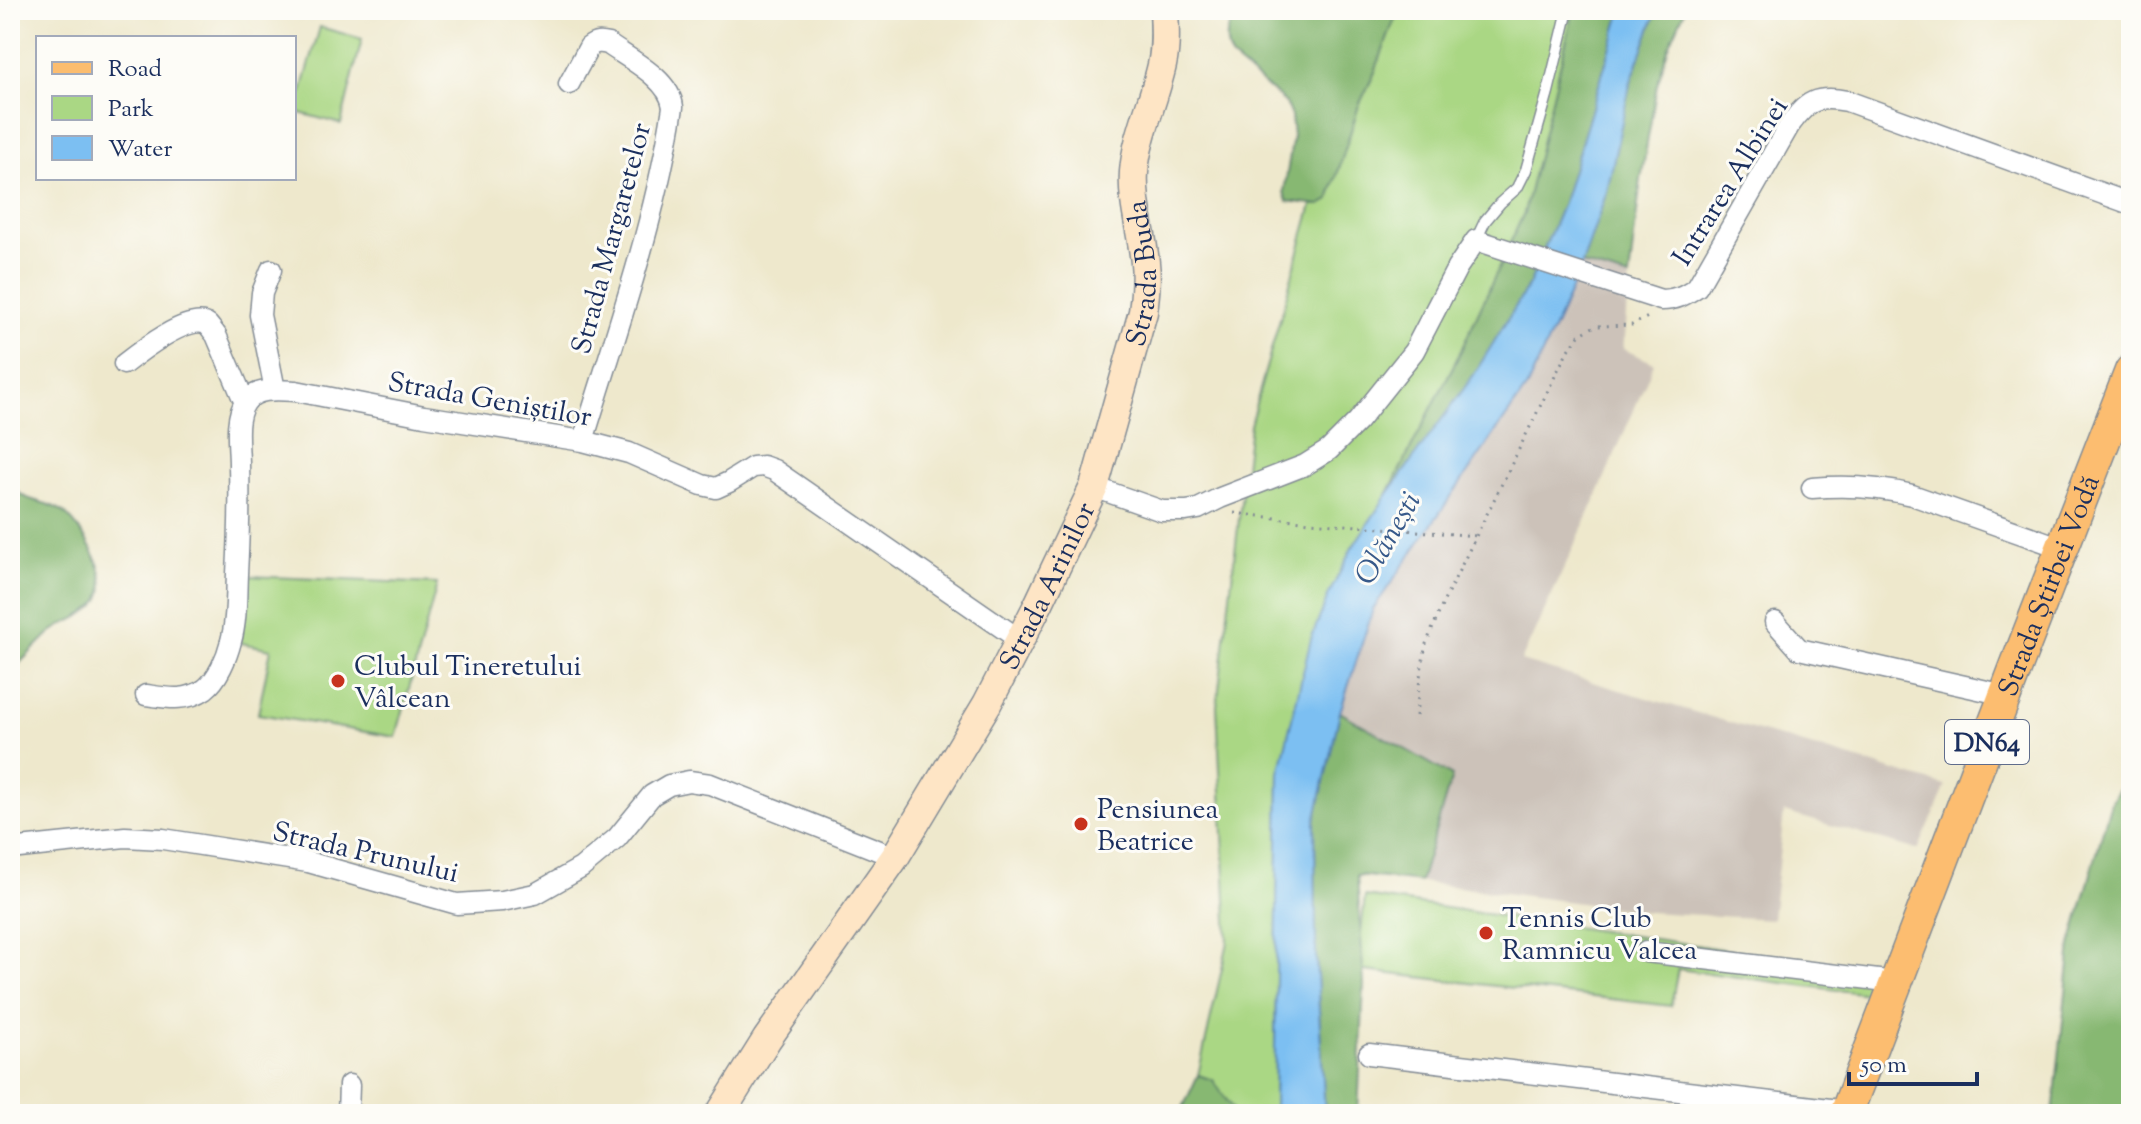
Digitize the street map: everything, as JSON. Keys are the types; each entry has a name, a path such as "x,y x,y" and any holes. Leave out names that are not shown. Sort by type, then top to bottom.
{"main road":[{"name":"Strada Știrbei Vodă","path":"1847,1112 2131,371"}],"street":[{"name":"Strada Buda","path":"1094,487 1143,312 1147,287 1135,209 1134,173 1137,151 1162,64 1166,36 1164,10"},
{"name":"Strada Margaretelor","path":"569,84 589,47 601,42 659,81 672,96 673,107 641,249 583,441"},
{"name":"Intrarea Albinei","path":"1476,240 1661,300 1681,297 1697,287 1800,110 1813,101 1829,97 2131,204"},
{"name":"Strada Arinilor","path":"720,1114 767,1039 895,857 987,704 1094,487 1162,511 1186,511 1198,509 1305,465 1329,450 1358,421 1414,351 1457,268 1476,240"},
{"path":"146,695 180,700 207,687 223,665 232,640 240,515 239,421 245,403 263,391 275,390 260,315 262,293 271,270"},
{"path":"124,364 159,338 200,322 209,325 216,335 245,403"},
{"name":"Strada Geniștilor","path":"275,390 296,391 424,416 583,441 629,453 702,485 716,488 753,467 763,466 774,470 1020,640"},
{"path":"1812,488 1849,486 1912,495 2062,548"},
{"path":"1775,622 1799,649 2005,695"},
{"name":"Strada Prunului","path":"10,849 125,837 163,839 308,862 457,904 502,901 535,894 581,868 617,838 652,795 669,785 689,781 710,784 895,857"},
{"path":"1646,952 1895,982"},
{"path":"1369,1054 1847,1112"},
{"path":"348,1114 349,1085"}],"lane":[{"path":"1476,240 1485,221 1517,188 1526,170 1568,10"}],"path":[{"path":"1416,716 1426,644 1444,601 1565,356 1579,335 1595,326 1632,325 1647,318 1661,300"},
{"path":"1198,509 1477,536"}],"shaded area":[{"path":"1582,264 1629,278 1623,349 1654,363 1521,661 1946,786 1918,850 1784,812 1772,919 1648,912 1420,882 1452,776 1340,712 1373,609 1527,387"}],"green space":[{"path":"1242,10 1401,10 1359,105 1329,200 1320,205 1287,201 1284,192 1293,136 1291,116 1285,102 1231,57 1227,44 1228,32"},
{"path":"1401,10 1574,10 1524,213 1458,357 1387,495 1352,548 1279,773 1274,1114 1236,1114 1213,1080 1198,1075 1228,942 1217,706 1250,425 1312,205 1329,200 1359,105"},
{"path":"1574,10 1622,10 1562,206 1530,283 1474,376 1387,495 1458,357 1524,213"},
{"path":"1657,10 1685,10 1657,85 1629,278 1582,264 1607,191 1630,84"},
{"path":"320,27 362,39 341,124 296,112"},
{"path":"10,475 18,492 62,511 78,528 99,567 102,593 92,608 50,633 10,672"},
{"name":"Clubul Tineretului Vâlcean","path":"247,576 437,584 396,737 258,714 271,649 241,643"},
{"path":"1340,712 1452,776 1420,882 1357,875 1364,984 1358,1114 1325,1114 1316,958 1315,821"},
{"path":"2131,771 2131,1114 2053,1114 2071,945 2111,802"},
{"name":"Tennis Club Ramnicu Valcea","path":"1365,896 1890,974 1882,996 1678,969 1671,1006 1357,970"},
{"path":"1198,1075 1213,1080 1236,1114 1180,1114"}],"water":[{"name":"Olănești","path":"1622,10 1657,10 1630,84 1607,191 1582,264 1527,387 1373,609 1340,712 1315,821 1316,958 1325,1114 1274,1114 1279,773 1311,639 1352,548 1473,376 1530,283 1562,206"}],"place":[{"name":"Clubul Tineretului Vâlcean","path":"338,681"},
{"name":"Pensiunea Beatrice","path":"1081,824"},
{"name":"Tennis Club Ramnicu Valcea","path":"1486,933"}]}
